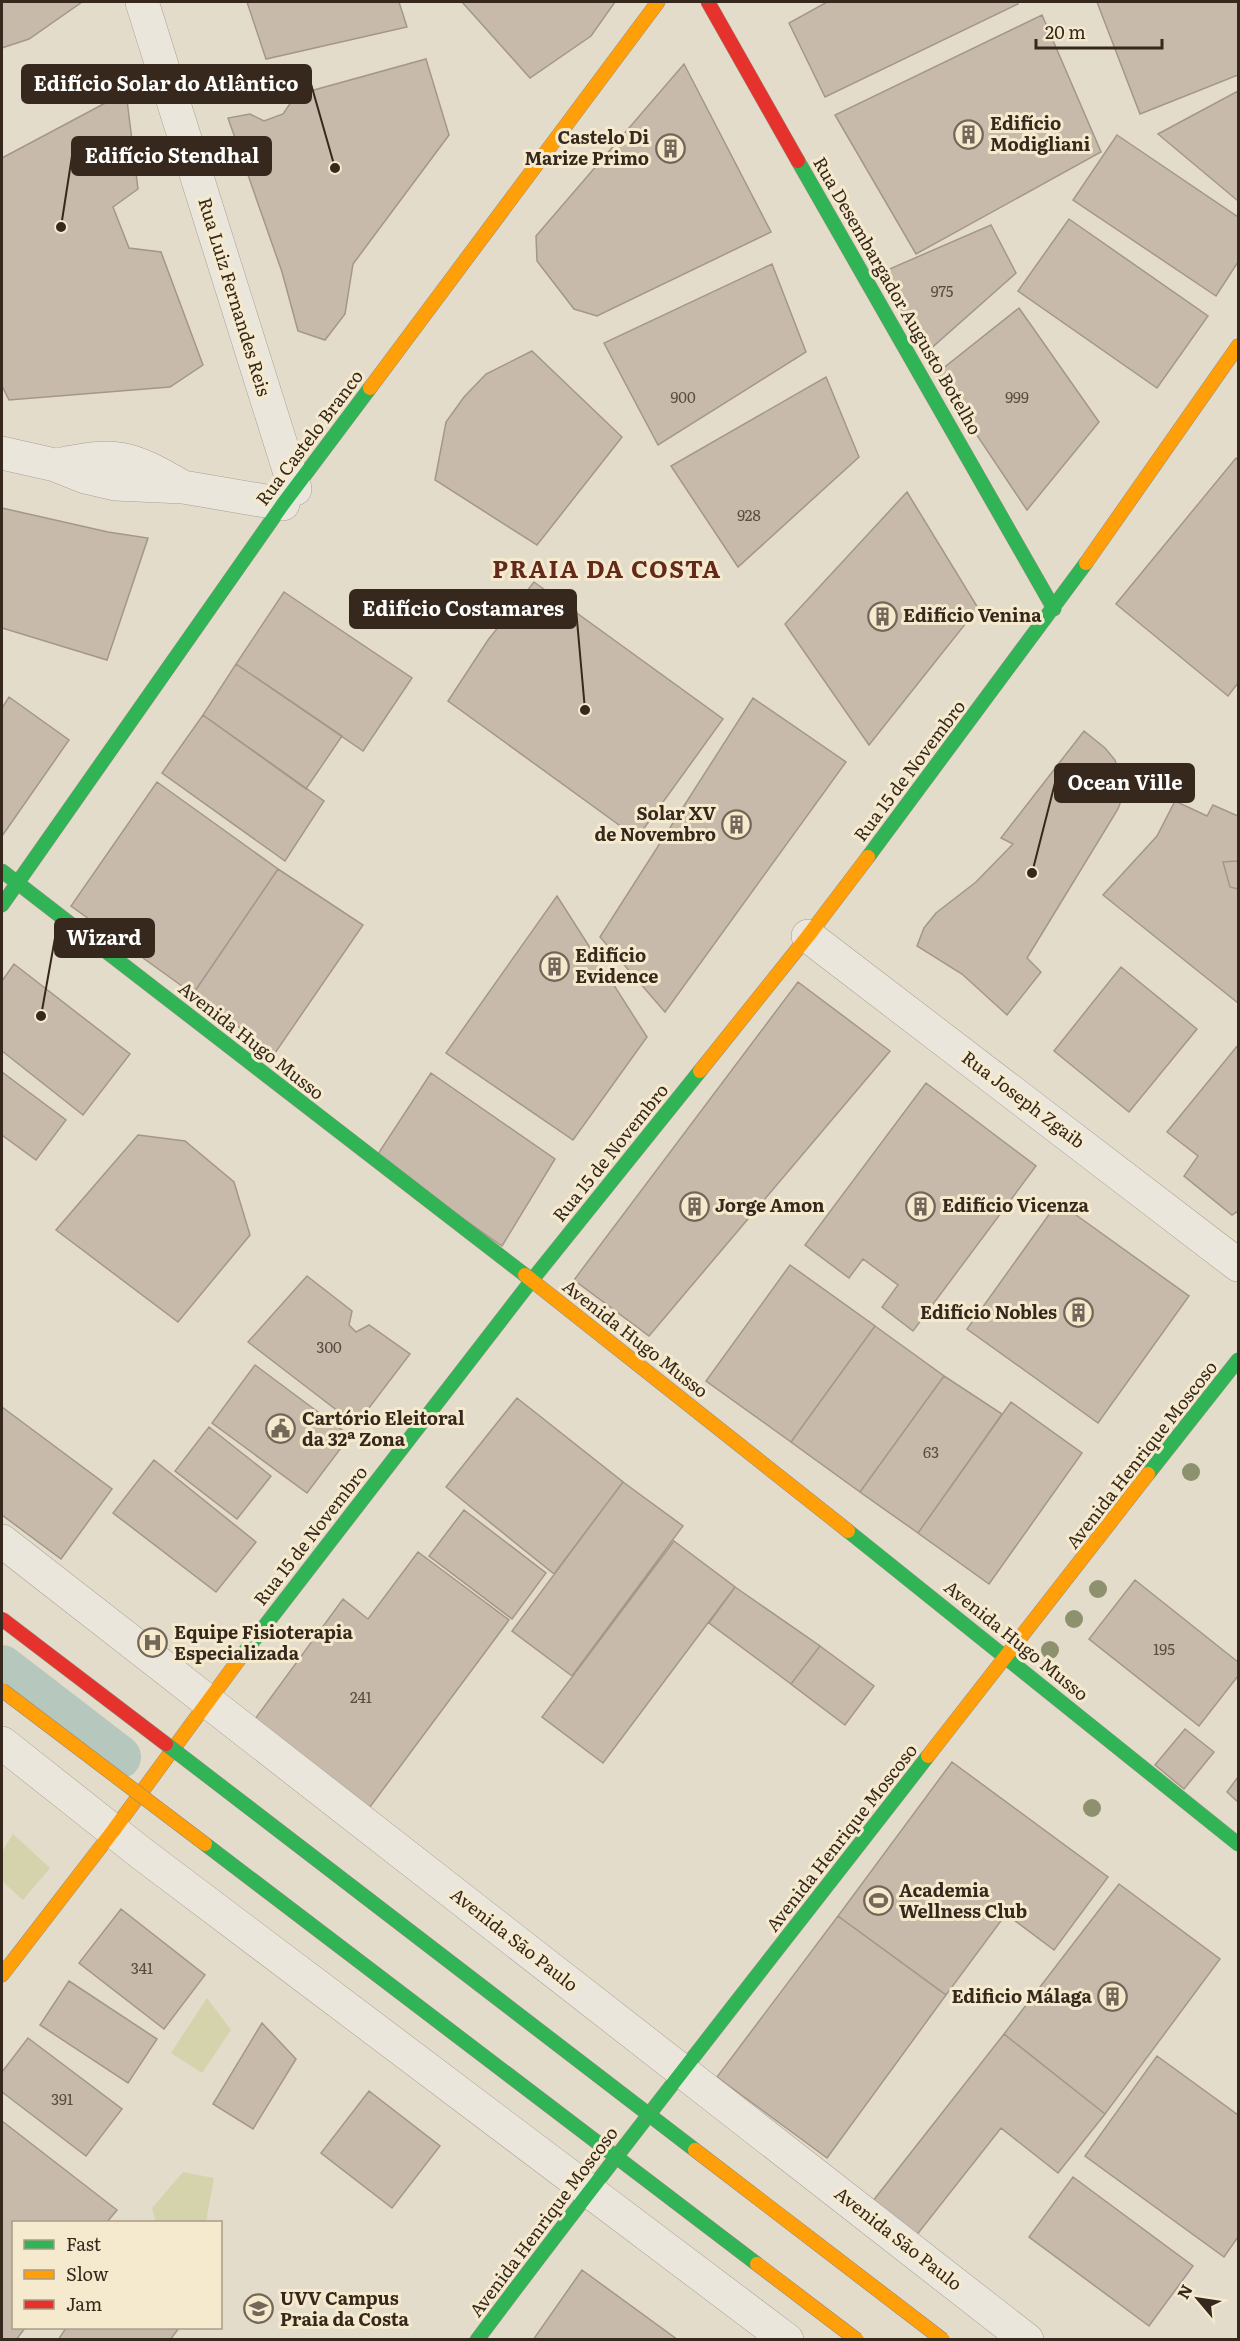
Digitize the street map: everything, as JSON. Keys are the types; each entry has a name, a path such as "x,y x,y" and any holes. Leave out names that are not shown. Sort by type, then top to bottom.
{"main road":[{"name":"Rua Castelo Branco","path":"2,905 289,496 658,2"},
{"name":"Rua Desembargador Augusto Botelho","path":"708,2 1054,609"},
{"name":"Rua 15 de Novembro","path":"2,1975 121,1821 206,1701 532,1280 808,936 1054,609 1239,346"},
{"name":"Avenida Hugo Musso","path":"2,871 532,1280 1006,1655 1239,1844"},
{"name":"Avenida Henrique Moscoso","path":"477,2340 597,2180 684,2072 1006,1655 1034,1623 1239,1360"},
{"path":"2,1618 943,2340"},
{"path":"2,1690 856,2340"}],"street":[{"name":"Rua Luiz Fernandes Reis","path":"142,2 289,496"},
{"path":"2,453 55,465 85,477 115,484 289,496"},
{"name":"Rua Joseph Zgaib","path":"808,936 1239,1265"},
{"name":"Avenida São Paulo","path":"2,1541 1027,2340"},
{"path":"2,1743 121,1821 597,2180 787,2340"}],"green space":[{"path":"13,1834 50,1868 23,1900 2,1881 2,1852"},
{"path":"207,1998 231,2030 202,2073 171,2053"},
{"path":"183,2172 214,2178 206,2221 156,2221 152,2208"}],"building":[{"path":"2,2 82,2 29,39 2,48"},
{"path":"247,2 399,2 407,27 266,59"},
{"path":"462,2 615,2 591,36 530,78"},
{"path":"827,2 1017,2 1018,4 825,97 789,23"},
{"path":"1097,2 1238,2 1238,75 1140,114"},
{"name":"Edifício Modigliani","path":"1042,15 1101,152 916,254 835,115"},
{"path":"426,59 449,135 353,264 345,314 325,340 298,331 282,272 228,118 250,114 264,121 283,114 296,95"},
{"name":"Castelo Di Marize Primo","path":"684,64 771,232 597,316 574,309 537,261 536,236"},
{"path":"1238,91 1238,201 1158,134"},
{"path":"126,92 138,189 113,207 129,248 161,252 203,365 170,387 9,400 2,386 2,158"},
{"path":"1117,135 1238,217 1238,262 1216,296 1073,200"},
{"path":"1069,219 1208,316 1157,388 1018,291"},
{"path":"991,225 1016,273 928,351 878,274"},
{"path":"772,264 806,352 658,445 604,343"},
{"path":"1019,308 1099,422 1027,510 936,374"},
{"path":"532,351 622,437 537,545 435,480 446,422 464,397 486,374"},
{"path":"826,377 859,457 738,567 671,466"},
{"path":"1236,458 1238,460 1238,683 1228,696 1116,604"},
{"name":"Edifício Venina","path":"907,492 978,608 869,745 785,624"},
{"path":"2,508 108,532 148,538 107,660 2,628"},
{"path":"534,582 723,719 637,838 448,701 488,640"},
{"path":"284,592 412,678 363,751 236,664"},
{"path":"236,664 342,736 306,789 203,715"},
{"path":"9,697 69,740 2,836 2,708"},
{"name":"Solar XV de Novembro","path":"753,698 846,762 665,1012 600,937"},
{"path":"203,715 324,801 285,861 162,773"},
{"path":"1084,731 1105,748 1115,760 1123,785 1122,798 1118,809 1027,958 1041,972 1007,1015 962,974 917,946 924,928 936,913 976,882 1013,844 1001,838"},
{"path":"157,782 278,869 193,994 71,906"},
{"path":"1175,801 1207,816 1213,805 1238,816 1238,1003 1103,895 1157,836"},
{"path":"1238,861 1238,889 1230,887 1223,862"},
{"path":"278,869 363,925 275,1053 193,994"},
{"name":"Edifício Evidence","path":"557,896 647,1037 573,1140 446,1053"},
{"path":"14,964 130,1054 83,1115 2,1051 2,981"},
{"path":"1121,967 1197,1029 1129,1112 1054,1051"},
{"name":"Jorge Amon","path":"798,982 890,1051 649,1336 574,1280"},
{"path":"1238,1045 1238,1211 1232,1215 1184,1176 1198,1156 1167,1132"},
{"path":"2,1072 66,1120 36,1160 2,1135"},
{"path":"431,1073 555,1159 502,1246 376,1157"},
{"name":"Edifício Vicenza","path":"926,1083 1036,1166 913,1331 882,1307 898,1285 863,1259 849,1278 805,1245"},
{"path":"138,1135 185,1141 234,1182 250,1235 178,1322 56,1230"},
{"name":"Edifício Nobles","path":"1058,1202 1189,1296 1098,1423 967,1329"},
{"path":"790,1265 875,1326 791,1442 706,1381"},
{"path":"307,1276 352,1311 349,1325 356,1332 369,1325 410,1354 356,1425 248,1342"},
{"path":"875,1326 944,1376 860,1492 791,1442"},
{"name":"Cartório Eleitoral da 32ª Zona","path":"255,1365 350,1436 307,1493 212,1423"},
{"path":"944,1376 1002,1414 918,1533 860,1492"},
{"path":"517,1398 623,1482 554,1574 446,1487"},
{"path":"1011,1402 1082,1453 989,1584 918,1533"},
{"path":"2,1407 112,1489 61,1559 2,1515"},
{"path":"209,1427 271,1476 237,1519 175,1471"},
{"path":"154,1460 256,1542 216,1592 113,1513"},
{"path":"623,1482 683,1526 572,1676 512,1631"},
{"path":"464,1510 546,1573 512,1619 429,1556"},
{"path":"674,1541 735,1587 603,1763 542,1717"},
{"path":"418,1552 509,1620 361,1819 247,1730 343,1599 368,1619"},
{"path":"1135,1580 1238,1662 1238,1676 1199,1726 1089,1639"},
{"path":"735,1587 820,1646 791,1684 709,1623"},
{"path":"820,1646 874,1686 845,1725 791,1684"},
{"path":"1185,1729 1214,1752 1184,1789 1155,1765"},
{"path":"952,1762 1108,1877 1054,1950 1006,1914 946,1995 838,1916"},
{"path":"1238,1777 1238,1802 1227,1792"},
{"name":"Edificio Málaga","path":"1119,1884 1220,1959 1105,2114 1004,2034"},
{"path":"121,1909 205,1975 164,2029 79,1963"},
{"path":"838,1916 946,1995 827,2158 717,2077"},
{"path":"69,1981 157,2039 128,2083 40,2025"},
{"path":"262,2023 296,2059 253,2129 213,2104"},
{"path":"1004,2034 1105,2114 1058,2173 1001,2128 912,2241 869,2206"},
{"path":"28,2038 122,2109 86,2156 2,2092 2,2072"},
{"path":"1157,2056 1238,2115 1238,2237 1224,2257 1085,2156"},
{"path":"369,2091 440,2146 392,2208 321,2153"},
{"path":"2,2121 117,2210 108,2221 12,2221 12,2329 24,2329 16,2340 2,2340"},
{"path":"1073,2177 1193,2266 1149,2326 1029,2237"},
{"path":"582,2270 678,2340 533,2340"},
{"path":"65,2329 178,2329 170,2340 58,2340"}],"waterway":[{"path":"2,1667 119,1757"}],"traffic: fast":[{"path":"798,161 1054,609"},
{"path":"2,905 283,504 370,388"},
{"path":"868,857 1086,563"},
{"path":"2,871 525,1275"},
{"path":"240,1658 532,1280 700,1071"},
{"path":"1148,1474 1238,1360"},
{"path":"848,1531 1238,1844"},
{"path":"166,1744 695,2150"},
{"path":"477,2340 644,2120 928,1756"},
{"path":"205,1844 757,2264"}],"traffic: slow":[{"path":"370,388 658,2"},
{"path":"1086,563 1238,346"},
{"path":"700,1071 868,857"},
{"path":"525,1275 848,1531"},
{"path":"928,1756 1148,1474"},
{"path":"2,1975 113,1831 240,1658"},
{"path":"2,1690 205,1844"},
{"path":"695,2150 943,2340"},
{"path":"757,2264 857,2340"}],"traffic: jam":[{"path":"708,2 798,161"},
{"path":"2,1619 166,1744"}],"place":[{"name":"Edifício Modigliani","path":"969,134"},
{"name":"Castelo Di Marize Primo","path":"670,148"},
{"name":"Edifício Solar do Atlântico","path":"335,168"},
{"name":"Edifício Stendhal","path":"61,227"},
{"name":"Edifício Venina","path":"882,616"},
{"name":"Edifício Costamares","path":"585,710"},
{"name":"Solar XV de Novembro","path":"737,824"},
{"name":"Ocean Ville","path":"1032,873"},
{"name":"Edifício Evidence","path":"554,966"},
{"name":"Wizard","path":"41,1016"},
{"name":"Jorge Amon","path":"694,1206"},
{"name":"Edifício Vicenza","path":"921,1206"},
{"name":"Edifício Nobles","path":"1078,1313"},
{"name":"Cartório Eleitoral da 32ª Zona","path":"281,1429"},
{"name":"Equipe Fisioterapia Especializada","path":"153,1643"},
{"name":"Academia Wellness Club","path":"878,1901"},
{"name":"Edificio Málaga","path":"1113,1997"},
{"name":"UVV Campus Praia da Costa","path":"259,2309"}],"district":[{"name":"PRAIA DA COSTA","path":"607,570"}]}
